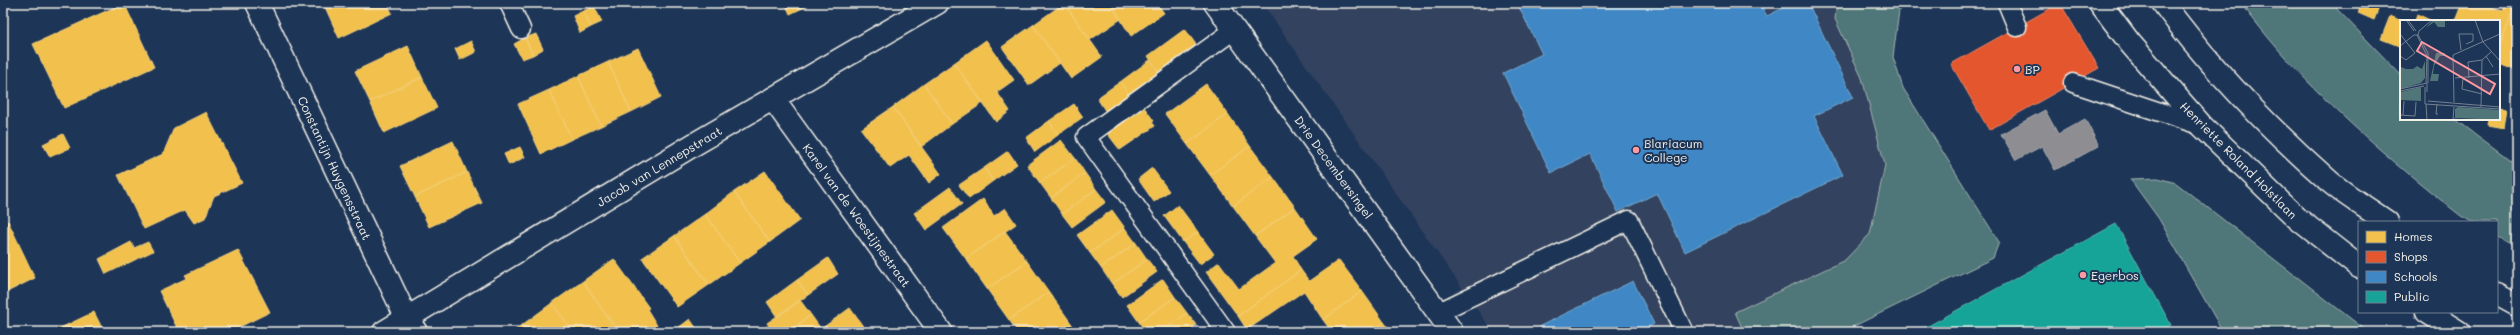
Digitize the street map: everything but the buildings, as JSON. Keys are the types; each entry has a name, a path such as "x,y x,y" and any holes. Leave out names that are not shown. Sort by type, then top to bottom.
{"street":[{"name":"Constantijn Huygensstraat","path":"258,3 411,325"},
{"name":"Jacob van Lennepstraat","path":"384,332 411,325 773,98 937,3"},
{"name":"Drie Decembersingel","path":"1215,3 1452,332"},
{"name":"Henriette Roland Holstlaan","path":"2100,3 2130,43 2202,126 2298,220 2358,266"},
{"path":"2163,3 2195,46 2259,114 2331,183 2386,221"},
{"name":"Karel van de Woestijnestraat","path":"773,98 941,332"},
{"path":"2498,295 2517,305"},
{"path":"2429,313 2460,332"}],"lane":[{"path":"509,3 521,29"},
{"path":"2007,3 2017,27"},
{"path":"1226,332 1086,137 1234,30"},
{"path":"2073,83 2202,126"},
{"path":"1439,312 1629,220 1684,332"}],"shaded area":[{"name":"Blariacum College","path":"1262,3 1880,3 1877,65 1935,235 1730,332 1493,332"}],"green space":[{"path":"1837,3 1900,3 1893,57 1903,88 1999,242 1993,258 1842,332 1744,332 1735,312 1845,260 1870,234 1885,165 1862,78 1835,19"},
{"path":"2241,3 2331,3 2400,74 2400,120 2456,120 2517,165 2517,247 2498,237 2498,221 2470,221 2461,216 2401,168 2316,90 2265,33"},
{"path":"2158,178 2176,183 2368,332 2223,332 2159,219 2130,179"}],"place":[{"name":"BP","path":"2017,69"},
{"name":"Blariacum College","path":"1636,150"},
{"name":"Egerbos","path":"2083,275"}]}
